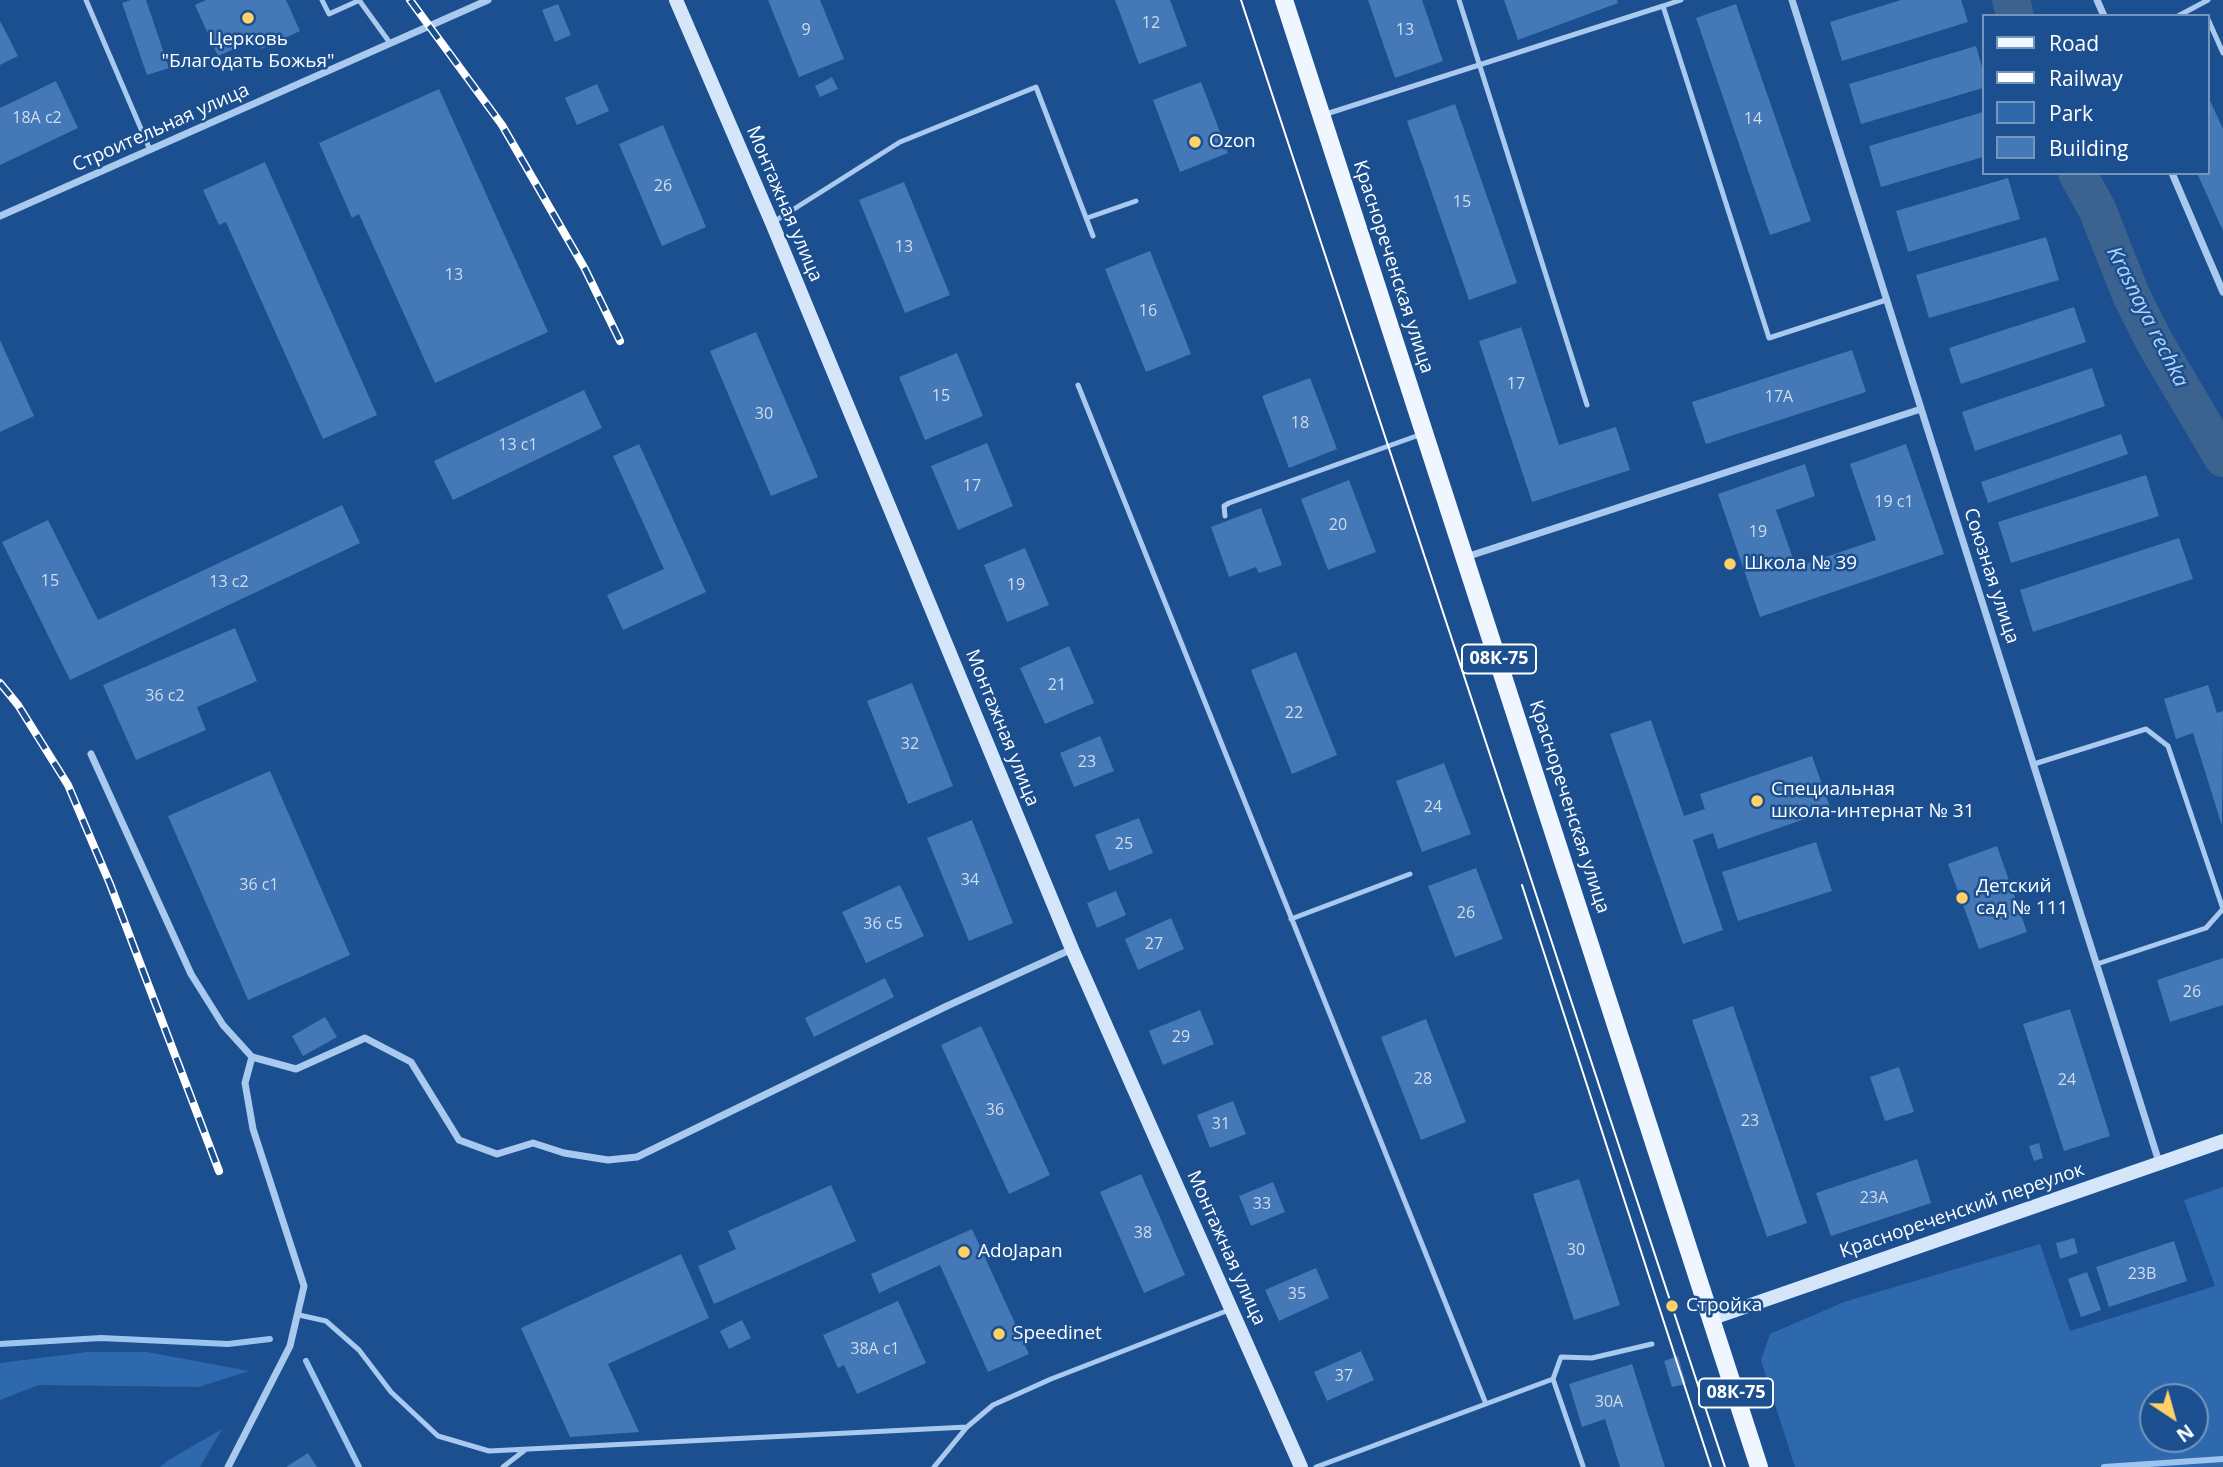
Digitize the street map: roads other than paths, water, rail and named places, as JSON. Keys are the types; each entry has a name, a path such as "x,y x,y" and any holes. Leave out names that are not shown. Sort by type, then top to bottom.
{"main road":[{"name":"Краснореченская улица","path":"1284,0 1713,1318 1759,1467"}],"street":[{"name":"Строительная улица","path":"0,216 487,0"},
{"name":"Монтажная улица","path":"676,0 772,223 1072,949 1301,1467"},
{"name":"Союзная улица","path":"1792,0 2160,1162"},
{"path":"2173,175 2223,292"},
{"path":"1466,557 1921,408"},
{"path":"91,754 191,974 223,1025 252,1057 296,1069 365,1038 411,1062 459,1140 496,1154 533,1143 608,1160 637,1157 947,1006 1072,949"},
{"path":"228,1467 290,1346 304,1286 253,1129 246,1083 252,1057"},
{"name":"Краснореченский переулок","path":"1713,1318 2223,1141"}],"lane":[{"path":"86,0 150,150"},
{"path":"322,0 329,14 359,0 390,43"},
{"path":"1459,0 1587,405"},
{"path":"1322,115 1681,0"},
{"path":"2182,14 2208,0"},
{"path":"2201,4 2206,14"},
{"path":"1663,6 1769,338 1886,300"},
{"path":"2209,22 2223,53"},
{"path":"772,223 900,142 1036,87 1093,236"},
{"path":"1087,218 1136,201"},
{"path":"1078,385 1486,1404"},
{"path":"1225,516 1223,506 1229,503 1425,433"},
{"path":"2034,764 2146,729 2168,746 2223,909 2206,928 2097,964"},
{"path":"1292,919 1410,874"},
{"path":"934,1467 967,1427 993,1405 1051,1379 1232,1309"},
{"path":"299,1315 326,1321 359,1350 391,1392 438,1437 489,1451 967,1427"},
{"path":"1583,1466 1553,1379 1561,1357 1591,1358 1652,1344"},
{"path":"1316,1467 1553,1379"},
{"path":"503,1467 526,1450"}],"waterway":[{"name":"Krasnaya rechka","path":"2011,0 2014,14"},
{"name":"Krasnaya rechka","path":"2078,175 2097,209 2131,295 2154,341 2223,458"},
{"path":"0,1344 101,1338 228,1344 270,1339"},
{"path":"306,1361 359,1467"},
{"path":"2104,1467 2223,1459"}],"tram line":[{"path":"1241,0 1725,1467"},
{"path":"1522,885 1711,1467"}],"railway":[{"path":"410,0 502,125 585,269 620,341"},
{"path":"0,683 18,705 68,785 110,884 219,1171"}],"place":[{"name":"Церковь \"Благодать Божья\"","path":"248,18"},
{"name":"Ozon","path":"1195,142"},
{"name":"Школа № 39","path":"1730,564"},
{"name":"Специальная школа-интернат № 31","path":"1757,801"},
{"name":"Детский сад № 111","path":"1962,898"},
{"name":"AdoJapan","path":"964,1252"},
{"name":"Стройка","path":"1672,1306"},
{"name":"Speedinet","path":"999,1334"}]}
